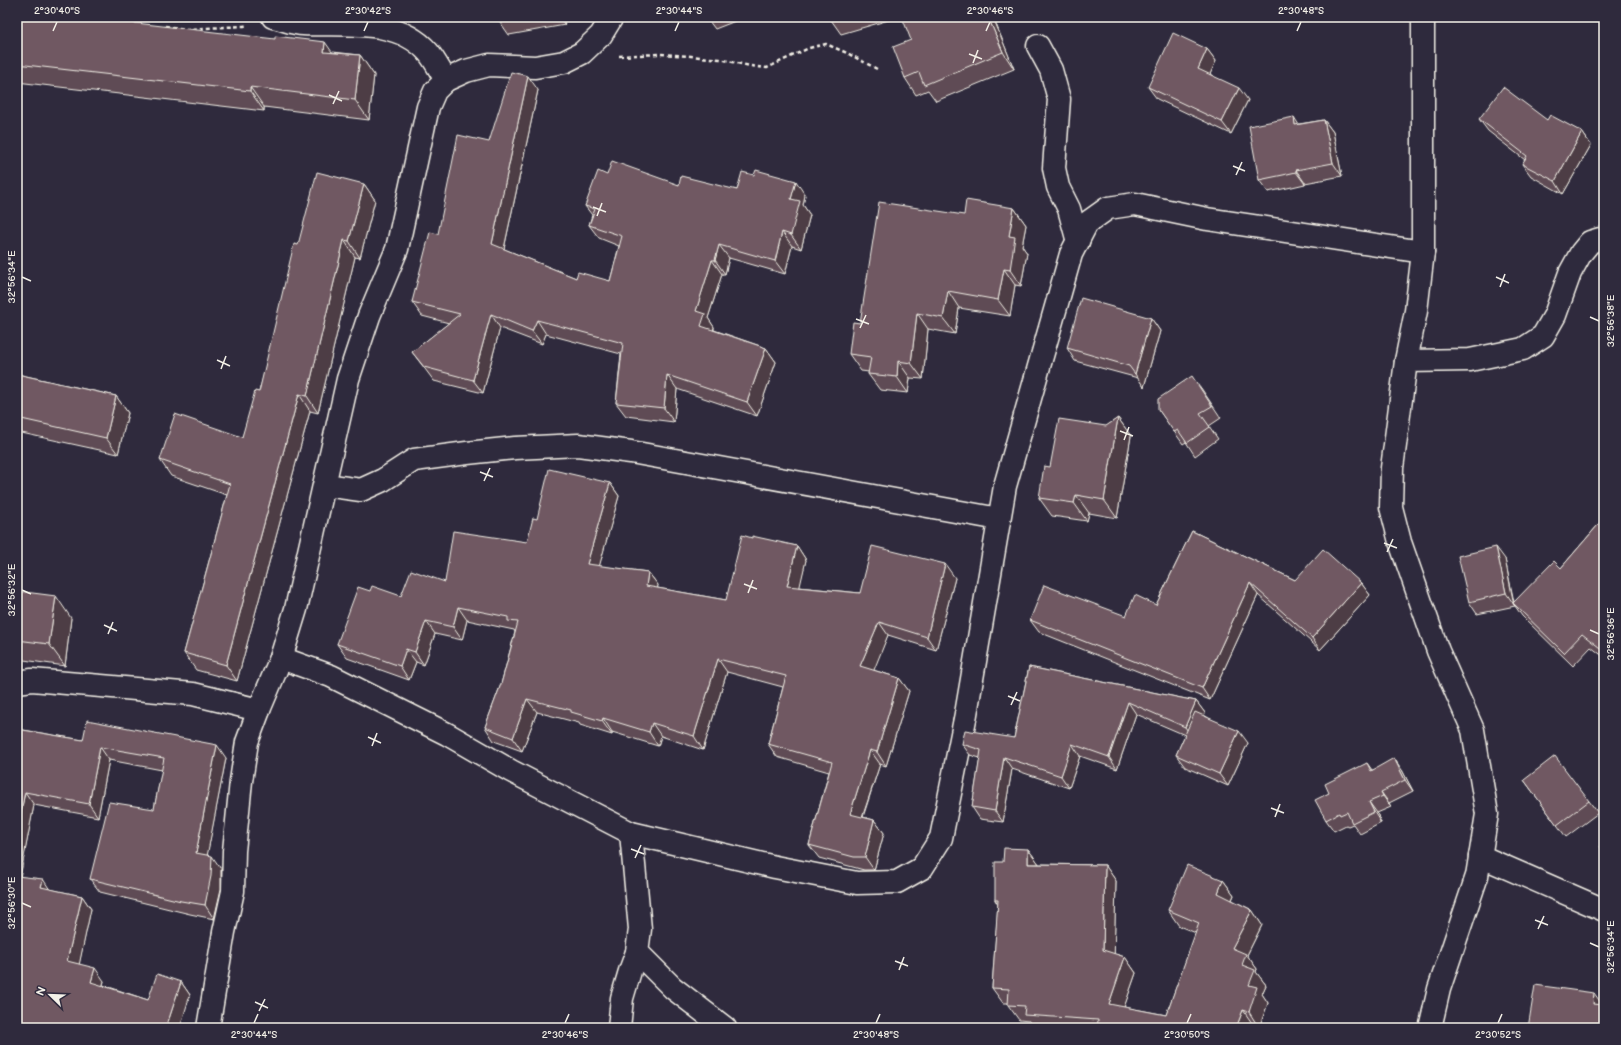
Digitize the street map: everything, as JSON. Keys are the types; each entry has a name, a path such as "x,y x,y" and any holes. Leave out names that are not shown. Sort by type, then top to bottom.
{"street":[{"path":"273,17 301,24 359,25 394,30 410,38 428,52 446,80"},
{"path":"208,1028 224,932 233,891 234,851 247,742 281,658 296,609 348,379 370,316 397,249 428,107 435,91 446,80 466,70 489,65 535,67 564,62 582,53 601,35 612,17"},
{"path":"1423,17 1423,252 1416,311 1406,361 1392,468 1392,507 1400,542 1438,651 1473,730 1487,814 1477,876 1439,989 1430,1028"},
{"path":"1038,46 1051,70 1059,99 1054,168 1058,187 1069,209 1078,242"},
{"path":"281,658 332,676 447,734 511,771 631,833 775,867 857,882 897,882 922,868 941,838 966,714 999,519 1009,471 1071,254 1087,223 1108,208 1135,204 1207,220 1423,252"},
{"path":"1406,361 1470,360 1523,349 1543,336 1555,315 1570,273 1581,253 1590,242 1600,239 1604,240"},
{"path":"325,485 360,490 383,480 414,460 515,448 578,445 631,452 999,519"},
{"path":"17,682 32,680 193,694 259,710"},
{"path":"618,1028 622,998 637,952 640,929 631,833"},
{"path":"1480,856 1604,910"},
{"path":"637,952 673,988 726,1028"}],"path":[{"path":"163,26 187,28 244,26 250,24"},
{"path":"582,53 625,56 658,54 691,56 720,59 750,66 767,68 809,48 826,44 877,69"}],"building":[{"path":"17,17 84,17 275,39 275,36 325,42 324,52 360,55 355,100 250,87 250,91 17,64"},
{"path":"499,17 532,17 500,22"},
{"path":"902,17 988,17 1003,52 924,85 919,72 905,78 893,47 911,40"},
{"path":"1173,33 1207,49 1198,69 1239,88 1222,122 1148,87"},
{"path":"511,72 528,76 492,244 576,278 578,272 610,281 622,236 589,225 595,209 585,206 598,171 607,175 612,161 679,185 681,176 737,190 742,172 754,175 756,170 796,181 791,199 800,201 791,235 782,232 775,261 719,245 715,260 712,260 696,311 705,314 701,326 766,348 747,402 667,375 664,408 616,403 623,343 537,320 532,331 491,314 473,380 424,367 412,352 460,314 412,302 430,232 438,234 458,135 489,142"},
{"path":"1503,87 1547,120 1550,115 1582,132 1555,181 1522,164 1527,156 1479,119"},
{"path":"1294,117 1295,125 1324,120 1333,163 1296,170 1296,172 1259,180 1249,126"},
{"path":"317,172 364,184 349,241 344,240 307,396 299,394 226,665 184,653 230,484 160,460 175,414 242,437 255,391 259,392 294,244 298,245"},
{"path":"966,200 1014,208 1009,236 1015,237 1010,270 1004,269 998,300 948,291 943,318 917,313 911,363 898,361 897,377 868,374 871,357 849,354 853,322 860,323 879,202 964,215"},
{"path":"1081,298 1151,318 1135,374 1129,366 1067,348"},
{"path":"17,374 116,396 106,438 17,418"},
{"path":"1192,376 1212,406 1200,413 1210,427 1187,443 1178,430 1174,432 1158,409 1158,399"},
{"path":"1118,418 1104,500 1076,495 1074,503 1039,498 1044,466 1050,467 1059,419 1106,426"},
{"path":"549,469 610,483 587,564 648,572 646,586 726,600 742,535 797,546 787,586 860,593 872,546 945,564 927,637 879,622 860,666 899,678 877,752 870,750 850,814 874,820 865,857 854,857 809,845 832,762 768,744 786,676 718,659 694,736 652,723 649,732 603,718 602,721 571,712 571,710 527,699 513,738 485,727 501,684 518,622 508,621 508,617 458,607 453,627 426,621 415,652 406,649 400,666 337,644 358,587 370,591 372,586 401,596 411,570 445,582 453,531 527,542 533,518 537,519"},
{"path":"1604,518 1604,651 1582,634 1564,653 1513,603 1554,561 1561,568"},
{"path":"1192,531 1295,580 1323,549 1361,583 1312,638 1250,583 1202,688 1030,620 1044,585 1126,616 1135,595 1156,605"},
{"path":"1496,547 1506,593 1469,602 1458,556"},
{"path":"17,591 56,596 49,644 17,640"},
{"path":"1029,667 1196,701 1185,727 1128,702 1109,757 1072,744 1061,776 1004,757 995,811 972,807 981,750 962,744 965,730 1014,738"},
{"path":"1195,712 1239,731 1219,774 1176,755"},
{"path":"87,720 217,745 196,853 212,856 211,876 205,905 181,901 90,879 109,802 154,809 164,758 100,747 89,804 25,792 17,831 17,729 83,740"},
{"path":"1555,756 1589,801 1557,825 1524,780"},
{"path":"1394,758 1405,780 1381,792 1383,796 1369,802 1374,812 1352,823 1347,812 1340,815 1339,813 1326,820 1315,800 1329,793 1325,784 1367,763 1371,771"},
{"path":"1604,840 1604,849 1600,847"},
{"path":"1004,848 1028,849 1028,864 1105,865 1103,950 1125,957 1109,1004 1166,1015 1199,923 1168,910 1187,865 1223,880 1218,893 1252,910 1232,948 1246,954 1242,965 1255,970 1249,985 1257,987 1249,1012 1243,1010 1236,1028 1097,1028 1098,1020 1024,1015 1025,1006 1008,1005 1009,989 992,988 998,900 995,900 995,862 1003,862"},
{"path":"17,876 43,879 41,887 82,896 67,961 95,968 91,982 148,1000 157,974 181,982 166,1028 17,1028"},
{"path":"1535,985 1594,993 1593,1004 1604,1005 1604,1028 1528,1028"}]}
